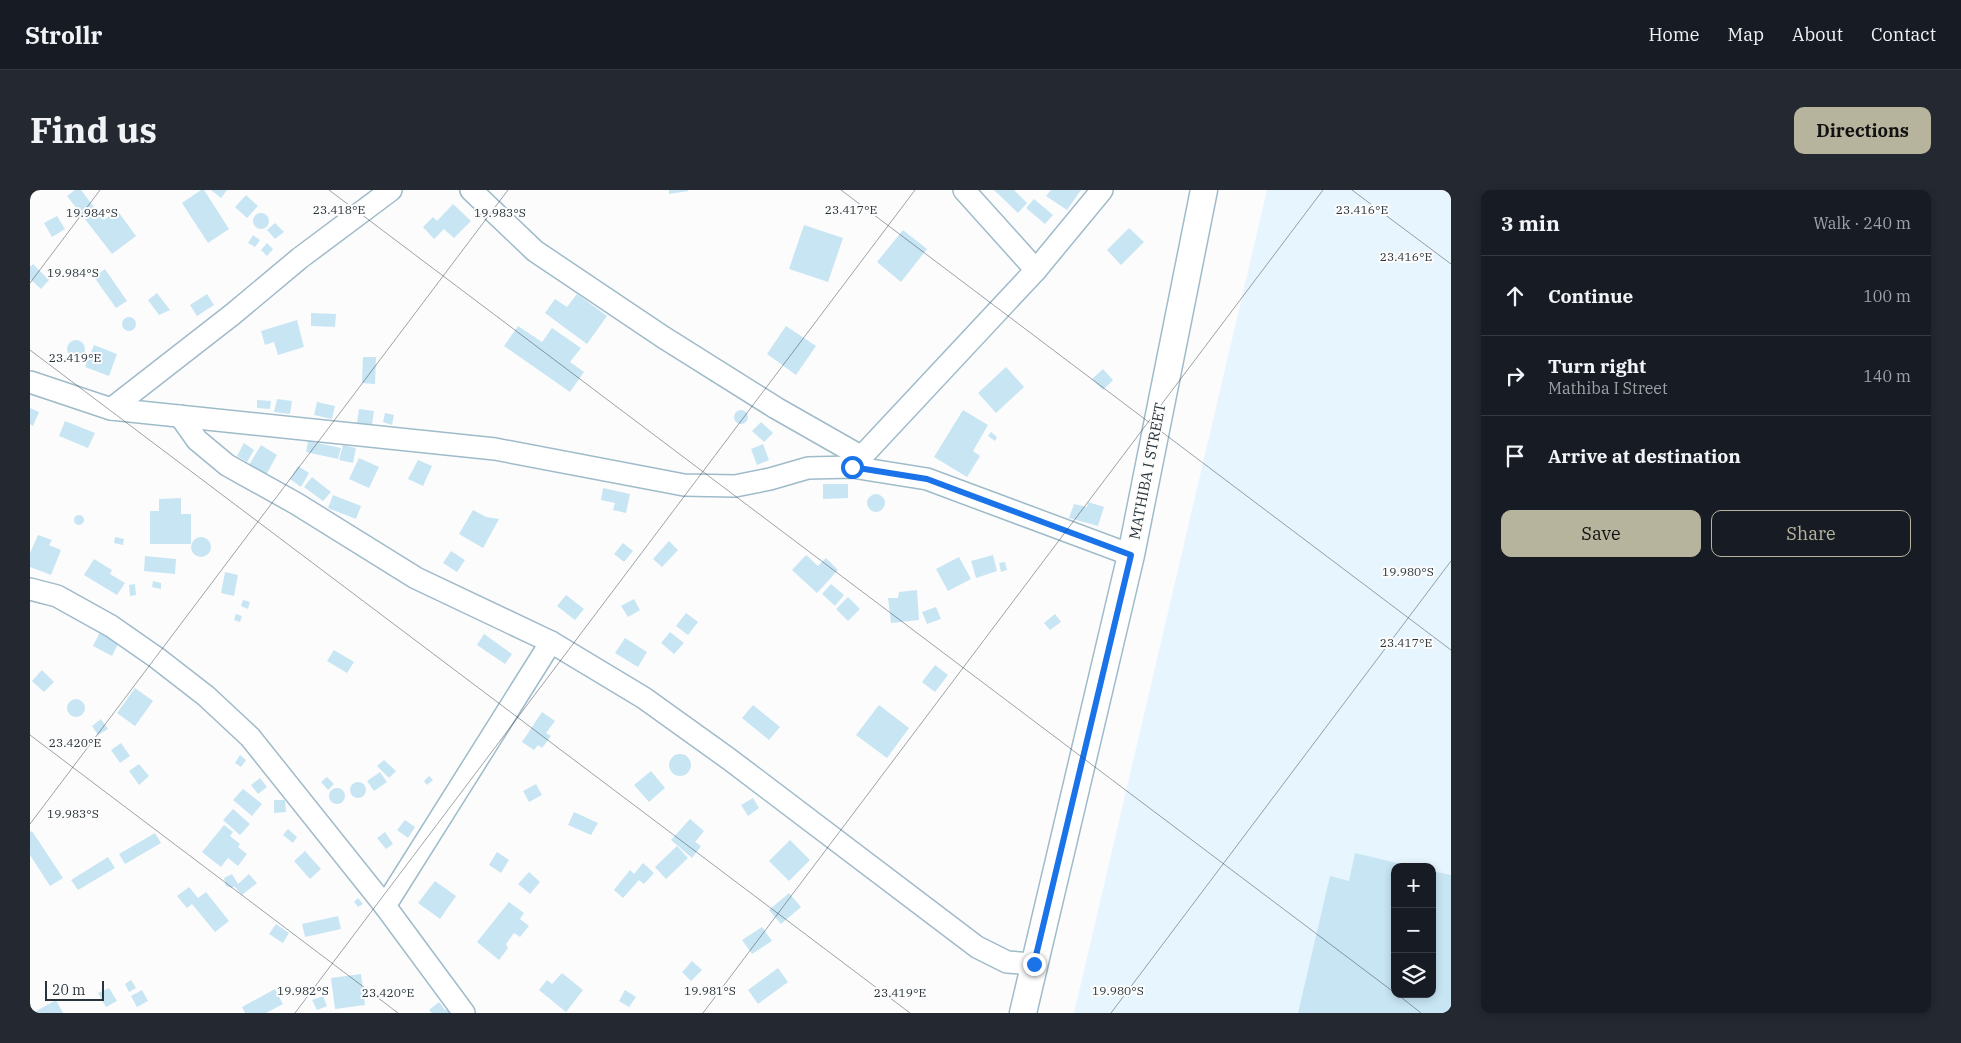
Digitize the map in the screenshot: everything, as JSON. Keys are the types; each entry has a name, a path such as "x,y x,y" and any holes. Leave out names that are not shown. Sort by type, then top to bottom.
{"street":[{"path":"111,409 233,314 300,258 391,190"},
{"path":"471,190 535,252 857,462 927,479 1131,555"},
{"path":"964,190 1036,270"},
{"path":"30,382 111,409 495,449 684,485 735,486 770,479 808,468 857,462 1036,270 1102,190"},
{"name":"MATHIBA I STREET","path":"1023,1013 1131,555 1204,190"},
{"path":"180,416 196,440 227,465 297,504 416,578 551,642 659,709 730,759 977,947 1007,962 1034,964"},
{"path":"30,589 57,596 111,626 157,658 206,696 250,737 385,906 464,1013"},
{"path":"385,906 551,642"}],"shaded area":[{"path":"1267,190 1451,190 1451,1013 1074,1013"}],"building":[{"path":"75,190 81,190 104,220 117,210 136,236 112,254 67,196"},
{"path":"201,190 204,190 229,229 208,243 182,203"},
{"path":"211,190 227,190 221,198"},
{"path":"669,190 688,190 688,191 669,194"},
{"path":"994,190 1014,190 1027,203 1018,213"},
{"path":"1051,190 1081,190 1067,210 1046,196"},
{"path":"246,195 258,206 247,218 235,207"},
{"path":"1034,199 1053,215 1045,224 1026,208"},
{"path":"453,204 471,221 454,238 444,229 434,239 423,227 433,217 437,221"},
{"path":"258,213 264,213 269,218 267,227 258,229 253,224 253,218"},
{"path":"57,216 65,229 52,237 44,223"},
{"path":"275,223 284,232 275,239 267,230"},
{"path":"804,225 843,238 828,282 789,269"},
{"path":"1129,228 1144,242 1121,265 1107,250"},
{"path":"903,230 927,249 901,282 877,262"},
{"path":"253,235 260,240 255,247 248,243"},
{"path":"267,243 273,249 267,256 261,250"},
{"path":"33,264 49,280 41,289 30,279 30,267"},
{"path":"105,269 127,301 116,308 94,277"},
{"path":"157,293 170,310 159,315 148,300"},
{"path":"207,294 214,305 197,316 190,305"},
{"path":"577,294 607,316 587,344 545,313 555,299 567,307"},
{"path":"311,313 336,314 335,327 311,326"},
{"path":"129,317 134,319 136,324 134,329 129,331 124,329 122,324 124,319"},
{"path":"297,320 304,347 278,355 274,342 265,345 261,331"},
{"path":"518,326 542,342 552,328 581,348 570,362 584,372 570,392 504,346"},
{"path":"786,326 816,346 796,375 767,354"},
{"path":"72,340 80,340 85,345 83,356 72,358 67,353 67,345"},
{"path":"94,345 117,354 109,376 85,367"},
{"path":"363,357 376,357 375,384 362,383"},
{"path":"1006,367 1024,387 996,413 978,393"},
{"path":"1103,369 1113,380 1103,390 1092,379"},
{"path":"277,399 292,401 290,414 274,412"},
{"path":"257,400 271,401 270,409 257,408"},
{"path":"317,402 335,406 332,419 314,415"},
{"path":"30,408 39,412 33,426 30,424"},
{"path":"359,409 374,411 372,425 357,423"},
{"path":"738,410 744,410 748,417 744,424 738,424 734,420 734,414"},
{"path":"963,410 988,425 973,451 980,456 967,477 934,457"},
{"path":"385,413 394,415 392,425 383,422"},
{"path":"65,421 95,433 88,448 59,436"},
{"path":"761,422 773,433 764,442 752,431"},
{"path":"991,432 997,437 995,441 988,436"},
{"path":"308,441 341,448 338,459 306,452"},
{"path":"244,443 254,450 247,462 237,456"},
{"path":"763,444 769,460 757,465 751,449"},
{"path":"261,445 277,455 266,475 249,465"},
{"path":"343,445 356,448 353,463 339,460"},
{"path":"359,458 379,467 369,488 349,479"},
{"path":"418,460 432,466 423,486 408,479"},
{"path":"298,466 309,473 301,487 290,479"},
{"path":"312,477 331,492 323,501 304,487"},
{"path":"823,484 848,484 848,498 823,499"},
{"path":"603,488 630,494 626,513 613,510 615,503 601,500"},
{"path":"876,494 882,497 885,503 882,509 876,512 870,509 867,503 870,497"},
{"path":"333,495 361,506 356,519 328,508"},
{"path":"181,498 181,514 191,514 191,544 150,544 150,511 159,511 159,499"},
{"path":"1088,502 1104,507 1098,526 1069,518 1074,504 1087,507"},
{"path":"473,510 486,517 499,519 483,548 459,534"},
{"path":"77,515 81,515 84,520 83,524 77,525 74,522 74,518"},
{"path":"38,535 52,540 49,545 61,550 51,575 30,567 30,553"},
{"path":"115,537 124,539 123,545 114,543"},
{"path":"201,537 208,540 211,547 208,554 201,557 194,554 191,547 194,540"},
{"path":"669,541 678,550 662,567 653,559"},
{"path":"623,543 633,551 624,562 614,554"},
{"path":"451,551 465,560 457,572 443,563"},
{"path":"806,555 818,566 826,558 838,570 817,593 792,570"},
{"path":"993,555 997,571 976,578 971,561"},
{"path":"145,556 176,559 175,574 144,571"},
{"path":"959,557 971,579 948,591 936,569"},
{"path":"94,559 112,570 110,574 125,583 117,595 84,575"},
{"path":"1005,562 1007,570 1001,572 999,563"},
{"path":"225,572 238,575 234,596 221,593"},
{"path":"153,581 161,583 161,589 152,587"},
{"path":"135,584 136,595 130,596 129,585"},
{"path":"831,584 844,595 835,606 822,594"},
{"path":"917,590 919,620 891,623 888,598 898,598 899,592"},
{"path":"566,595 584,609 575,620 557,606"},
{"path":"848,597 860,609 848,621 836,609"},
{"path":"634,599 640,610 628,617 621,606"},
{"path":"243,600 250,602 248,609 241,606"},
{"path":"936,607 941,619 927,624 922,612"},
{"path":"686,613 698,622 688,635 676,626"},
{"path":"236,614 242,616 240,622 234,620"},
{"path":"1055,614 1061,622 1050,630 1044,623"},
{"path":"100,632 119,642 112,656 93,646"},
{"path":"670,632 684,643 674,654 661,643"},
{"path":"484,634 512,654 505,664 477,645"},
{"path":"625,638 647,652 638,667 615,653"},
{"path":"334,650 354,662 347,673 327,661"},
{"path":"935,665 948,675 935,692 922,682"},
{"path":"42,670 54,682 44,692 32,681"},
{"path":"135,688 153,701 135,726 117,713"},
{"path":"72,699 80,699 85,704 83,715 72,717 67,712 67,704"},
{"path":"753,705 780,727 769,740 742,718"},
{"path":"879,705 909,728 887,758 856,735"},
{"path":"542,712 555,721 546,733 551,736 542,748 538,745 534,750 522,742"},
{"path":"101,719 108,729 98,735 92,726"},
{"path":"121,743 130,756 120,763 111,750"},
{"path":"680,754 688,757 691,765 688,773 680,776 672,773 669,765 672,757"},
{"path":"240,755 246,760 241,767 235,763"},
{"path":"384,760 396,771 389,778 377,766"},
{"path":"139,764 149,776 139,785 129,771"},
{"path":"651,771 665,788 649,802 634,785"},
{"path":"380,772 387,782 374,791 367,781"},
{"path":"429,776 433,780 427,785 424,781"},
{"path":"327,777 334,784 328,790 321,782"},
{"path":"260,778 267,787 258,794 251,785"},
{"path":"358,782 366,790 358,798 350,790"},
{"path":"536,784 542,795 529,802 523,791"},
{"path":"337,788 345,796 337,804 329,796"},
{"path":"243,789 262,804 252,816 233,800"},
{"path":"753,798 759,808 748,816 741,805"},
{"path":"274,800 285,800 286,812 274,813"},
{"path":"233,809 250,824 240,835 223,820"},
{"path":"574,812 598,823 591,835 568,825"},
{"path":"690,819 704,831 695,842 701,846 692,858 671,840"},
{"path":"405,820 415,827 408,838 397,830"},
{"path":"224,825 233,832 230,836 240,844 238,847 247,854 238,866 228,858 221,867 202,852"},
{"path":"288,829 297,837 293,843 283,835"},
{"path":"32,831 63,878 50,886 30,855 30,832"},
{"path":"385,832 393,844 386,849 377,838"},
{"path":"155,833 161,843 125,864 119,854"},
{"path":"790,840 810,860 789,881 769,861"},
{"path":"677,846 688,858 666,879 655,867"},
{"path":"305,851 321,869 310,879 294,861"},
{"path":"497,852 509,860 501,873 489,865"},
{"path":"1355,853 1397,863 1391,863 1391,998 1436,998 1436,872 1451,875 1451,1013 1298,1013 1330,876 1349,881"},
{"path":"108,857 115,868 78,890 71,880"},
{"path":"643,863 654,873 644,884 639,880 623,898 614,890 630,870 634,874"},
{"path":"529,872 540,882 530,894 518,884"},
{"path":"232,874 238,884 249,874 257,883 242,895 234,886 232,888 226,886 224,878"},
{"path":"435,881 456,896 440,919 418,903"},
{"path":"189,887 198,898 206,892 229,921 215,932 192,904 187,908 177,896"},
{"path":"789,893 801,907 781,924 769,910"},
{"path":"358,898 363,904 358,907 354,902"},
{"path":"509,902 524,913 520,919 529,926 520,937 514,933 506,944 508,948 499,960 477,942"},
{"path":"338,916 341,929 305,937 302,924"},
{"path":"276,924 289,933 283,943 269,934"},
{"path":"762,927 772,941 752,954 742,940"},
{"path":"692,961 702,970 691,981 682,972"},
{"path":"778,968 788,982 758,1004 748,990"},
{"path":"562,973 583,990 566,1012 539,990 547,980 552,984"},
{"path":"361,974 365,1005 335,1009 331,978"},
{"path":"131,980 136,988 129,992 125,984"},
{"path":"109,988 117,1001 106,1007 98,993"},
{"path":"275,989 283,1004 266,1013 245,1013 242,1007"},
{"path":"142,990 148,1001 137,1007 131,996"},
{"path":"625,990 636,997 629,1007 619,1001"},
{"path":"323,996 327,1006 317,1010 312,1000"},
{"path":"56,1000 63,1013 33,1013"},
{"path":"439,1002 445,1010 450,1008 454,1013 432,1013 429,1010"}],"route":[{"path":"852,467 927,479 1131,555 1034,964"}]}
